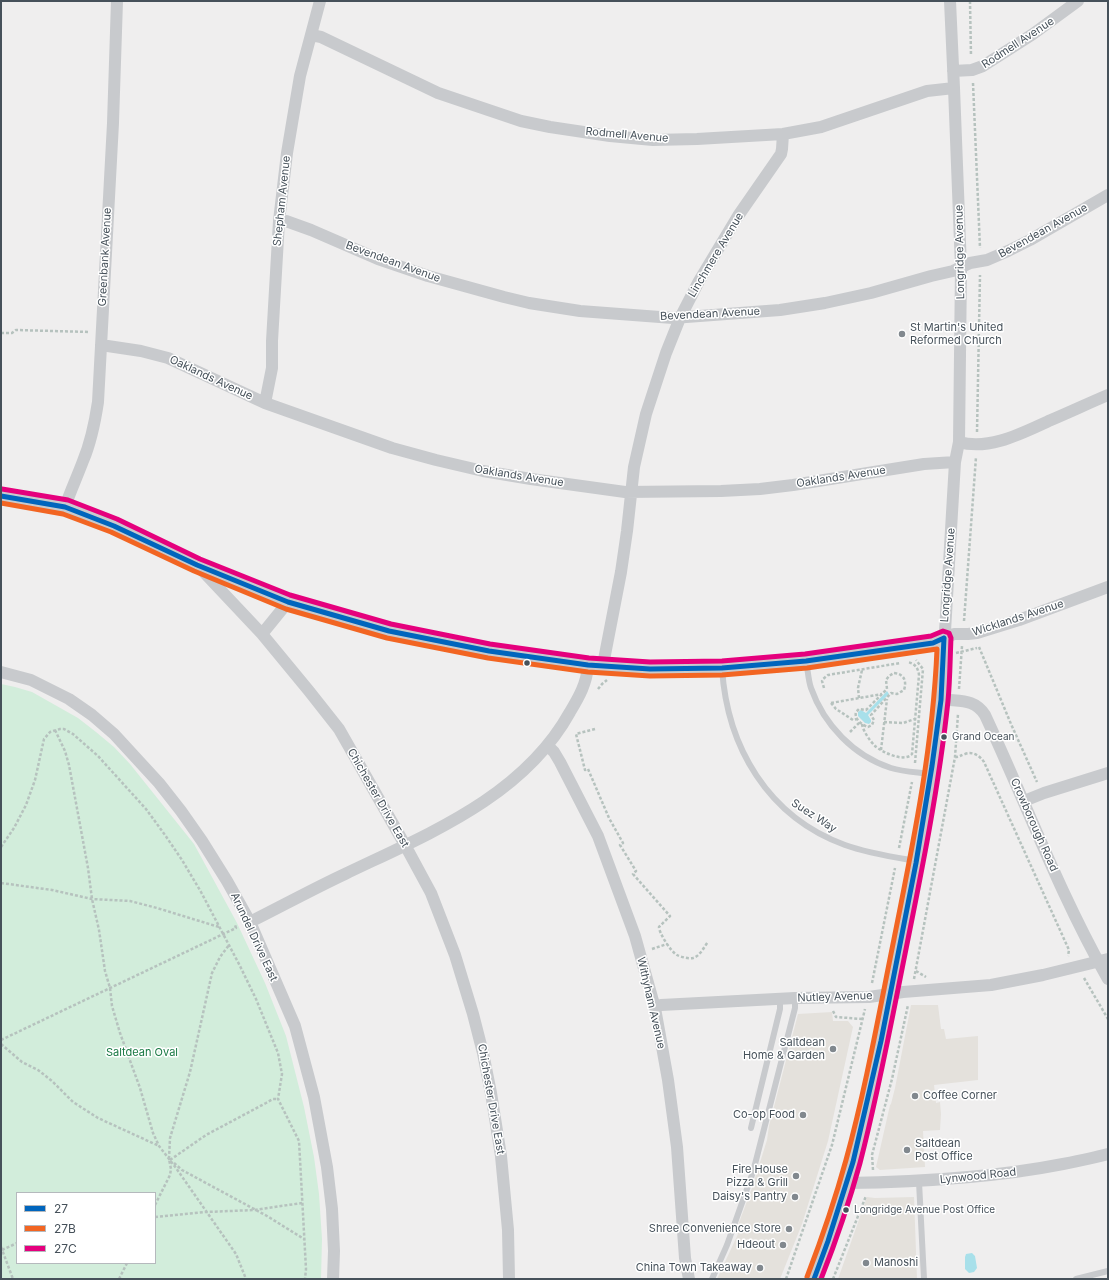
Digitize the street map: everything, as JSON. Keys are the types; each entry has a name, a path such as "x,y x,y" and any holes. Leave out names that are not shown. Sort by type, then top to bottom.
{"street":[{"name":"Greenbank Avenue","path":"65,507 84,461 95,422 99,388 113,123 117,1"},
{"name":"Shepham Avenue","path":"265,403 272,368 278,221 286,153 300,76 320,1"},
{"name":"Longridge Avenue","path":"814,1279 833,1229 857,1149 890,994 916,861 941,699 956,462 959,442 961,268 950,1"},
{"name":"Rodmell Avenue","path":"953,71 972,70 983,66 1033,34 1078,1"},
{"name":"Rodmell Avenue","path":"311,36 321,37 438,93 521,121 550,128 653,140 783,134 821,127 928,91 954,88"},
{"name":"Linchmere Avenue","path":"603,665 621,572 634,467 646,414 666,353 680,318 698,281 738,216 781,154 783,134"},
{"name":"Bevendean Avenue","path":"278,221 286,221 311,230 378,259 436,278 504,297 529,303 580,311 680,318 780,310 825,303 871,293 953,271 970,263 987,260 1008,251 1108,195"},
{"name":"Oaklands Avenue","path":"101,345 141,351 168,358 265,403 392,448 484,471 625,492 760,489 924,464 956,462"},
{"path":"959,442 972,444 999,441 1033,428 1108,395"},
{"name":"Chichester Drive East","path":"1,496 65,507 114,526 197,565 262,634 310,691 339,729 431,893 455,956 473,1014 491,1093 501,1156 508,1230 508,1279"},
{"name":"Wicklands Avenue","path":"197,565 288,602 397,632 489,651 588,665 650,669 722,668 768,665 933,643 954,634 968,634 985,631 1108,587"},
{"path":"262,634 288,602"},
{"path":"248,919 405,845 482,803 503,788 527,768 548,746 567,718 582,691 588,665"},
{"name":"Arundel Drive East","path":"1,672 31,680 69,699 92,715 114,734 159,783 181,811 227,880 248,919 295,1026 314,1097 327,1167 331,1202 334,1251 333,1279"},
{"name":"Crowborough Road","path":"941,699 972,702 981,709 985,715 1066,896 1103,960 1108,979"},
{"name":"Withyham Avenue","path":"548,746 560,762 598,836 635,936 654,1008 668,1080 677,1147 685,1258 688,1279"},
{"path":"1024,801 1044,793 1108,774"},
{"name":"Nutley Avenue","path":"654,1008 661,1005 795,998 869,997 991,985 1103,960"},
{"name":"Lynwood Road","path":"847,1183 919,1182 1011,1172 1047,1167 1108,1154"}],"lane":[{"path":"806,661 808,678 821,710 836,731 850,745 863,755 878,763 906,772 930,774"},
{"name":"Suez Way","path":"722,668 725,698 736,738 755,774 778,802 800,821 832,840 897,858 916,861"},
{"path":"712,1279 728,1245 753,1172 796,1008 795,998"},
{"path":"751,1128 780,1009 780,999"},
{"path":"919,1182 924,1279"},
{"path":"1076,1279 1108,1271"}],"path":[{"path":"1,333 12,333 16,330 101,333"},
{"path":"979,647 1010,724 1036,782 1043,780"},
{"path":"786,1279 832,1145 869,997 914,772 923,669 915,659"},
{"path":"824,690 822,681 824,677 907,662 915,666 919,675 912,751 910,756 906,758 896,756 881,750 873,744 863,729 862,724"},
{"path":"859,698 858,688 862,670"},
{"path":"897,673 903,676 906,681 904,690 897,694 891,693 887,697 871,715 874,720 872,725 868,727 862,724 857,719 855,714 857,710 861,708 866,710 882,694 887,689 886,680 889,676 897,673"},
{"path":"597,690 605,681 612,679"},
{"path":"831,703 882,694"},
{"path":"881,750 887,697"},
{"path":"828,698 841,713 853,720 857,719"},
{"path":"884,722 903,723 915,719"},
{"path":"1,847 14,828 26,805 35,780 44,739 47,735 60,729 69,731 81,740 114,773 146,809 182,860 201,892 256,999 278,1054 282,1074 278,1099 299,1141 306,1269 305,1279"},
{"path":"595,729 576,734 585,770 588,769 609,818 623,843 620,845 636,871 633,874 670,916 659,928 667,944 677,955 692,958 699,955 708,942"},
{"path":"55,730 65,751 69,765 112,1006 140,1088 153,1132 159,1146 236,1254 246,1279"},
{"path":"955,757 972,753 979,756 984,762 1069,950 1069,955"},
{"path":"1,883 52,890 92,899 130,901 219,928"},
{"path":"1,1040 236,928 233,921 248,919"},
{"path":"648,951 667,944"},
{"path":"156,1203 170,1175 170,1138 190,1072 212,973 220,957 229,945"},
{"path":"1064,959 1069,955 1075,956 1084,979 1108,1019"},
{"path":"916,971 929,978"},
{"path":"1,1044 22,1062 38,1070 52,1081 73,1102 98,1118 159,1146"},
{"path":"169,1159 206,1135 273,1099 278,1099"},
{"path":"169,1159 182,1170 267,1216 304,1239"},
{"path":"156,1218 206,1212 254,1210 302,1204"},
{"path":"13,1279 2,1248 16,1243"},
{"path":"119,1279 126,1264"}],"shaded area":[{"path":"911,1005 938,1005 941,1029 944,1029 946,1039 978,1036 978,1080 934,1085 936,1103 940,1102 940,1130 923,1131 925,1167 880,1170 876,1167 895,1088"},
{"path":"832,1012 833,1021 848,1021 853,1027 828,1141 802,1224 780,1279 717,1279 738,1234 735,1233 752,1188 767,1140 769,1126 798,1014"},
{"path":"867,1197 914,1197 917,1279 838,1279"}],"green space":[{"name":"Saltdean Oval","path":"1,684 32,692 78,718 114,747 130,764 194,844 237,923 265,983 286,1036 304,1107 314,1157 319,1194 322,1239 321,1279 1,1279"}],"water":[{"path":"887,691 889,694 868,715 871,722 869,724 865,723 858,716 858,712 861,710 866,713"},
{"path":"972,1253 975,1256 977,1268 974,1272 969,1273 965,1269 965,1257 966,1254"}],"transit line":[{"name":"27C","path":"2,489 68,500 117,519 200,559 290,595 391,624 490,644 589,658 650,662 722,661 805,654 931,636 943,631 949,633 951,638 948,701 930,828 918,891 867,1137 847,1207 821,1279"},
{"name":"27","path":"1,496 65,507 114,526 197,565 288,602 389,631 489,651 588,665 650,669 722,668 806,661 933,643 944,638"},
{"name":"27B","path":"1,503 63,514 111,532 194,571 286,609 387,638 488,658 588,672 650,676 722,675 807,668 937,649 935,686 927,759 908,867 872,1050 842,1175 807,1277"},
{"name":"27","path":"814,1279 828,1241 853,1162 881,1041 916,863 932,766 941,700 944,638"}],"place":[{"name":"St Martin's United Reformed Church","path":"902,334"},
{"name":"Grand Ocean","path":"944,737"},
{"name":"Saltdean Home & Garden","path":"833,1049"},
{"name":"Coffee Corner","path":"915,1096"},
{"name":"Co-op Food","path":"803,1115"},
{"name":"Saltdean Post Office","path":"907,1150"},
{"name":"Fire House Pizza & Grill","path":"796,1176"},
{"name":"Daisy's Pantry","path":"795,1197"},
{"name":"Longridge Avenue Post Office","path":"846,1210"},
{"name":"Shree Convenience Store","path":"789,1229"},
{"name":"Hdeout","path":"783,1245"},
{"name":"Manoshi","path":"866,1263"},
{"name":"China Town Takeaway","path":"760,1268"}]}
